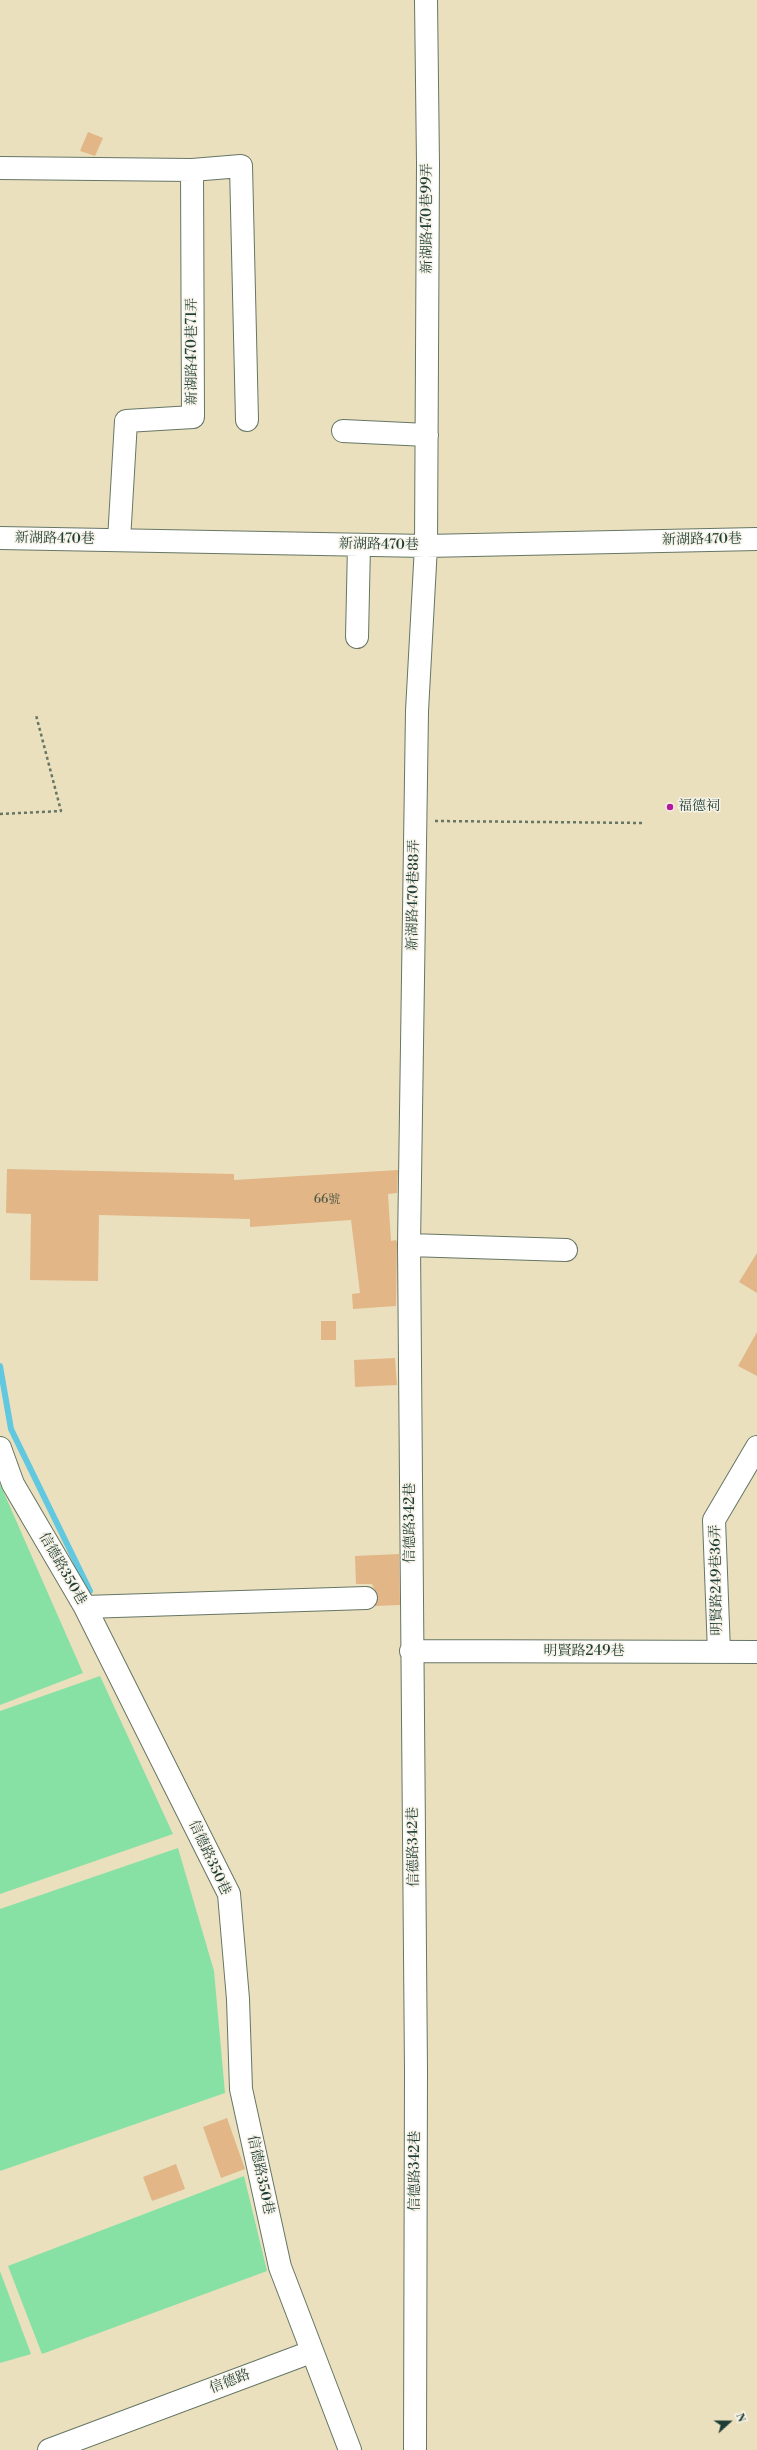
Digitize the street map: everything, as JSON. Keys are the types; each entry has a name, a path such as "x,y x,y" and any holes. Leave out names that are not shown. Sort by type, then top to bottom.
{"street":[{"name":"新湖路470巷99弄","path":"426,0 426,546"},
{"path":"0,168 192,170 241,166 247,420"},
{"name":"新湖路470巷71弄","path":"119,540 126,421 193,417 192,170"},
{"path":"343,431 427,435"},
{"name":"新湖路470巷","path":"0,538 426,546 757,539"},
{"path":"357,637 359,545"},
{"name":"新湖路470巷88弄","path":"409,1245 417,711 426,546"},
{"path":"409,1245 566,1250"},
{"name":"信德路342巷","path":"409,1245 411,1651 416,2071 415,2450"},
{"name":"明賢路249巷36弄","path":"719,1652 714,1520 757,1447"},
{"name":"信德路350巷","path":"0,1448 13,1484 85,1607 229,1894 238,1999 241,2089 280,2267 311,2352"},
{"path":"85,1607 366,1598"},
{"name":"明賢路249巷","path":"411,1651 757,1652"},
{"path":"311,2352 350,2450"},
{"name":"信德路","path":"49,2450 311,2352"}],"path":[{"path":"0,814 61,810 36,715"},
{"path":"415,821 645,823"}],"green space":[{"path":"0,1484 83,1673 0,1705"},
{"path":"100,1676 173,1834 0,1894 0,1711"},
{"path":"178,1848 214,1971 225,2093 0,2171 0,1909"},
{"path":"244,2176 267,2271 42,2354 8,2266"},
{"path":"0,2271 31,2354 0,2363"}],"building":[{"path":"88,132 103,138 95,156 80,151"},
{"path":"7,1169 234,1174 234,1180 398,1170 397,1193 388,1194 391,1241 396,1240 397,1243 396,1306 353,1309 352,1294 360,1293 351,1220 250,1227 250,1219 99,1215 98,1281 30,1280 31,1214 6,1213"},
{"path":"757,1253 757,1293 739,1282"},
{"path":"321,1321 336,1321 336,1340 321,1340"},
{"path":"757,1332 757,1376 738,1366"},
{"path":"395,1358 397,1385 355,1387 354,1360"},
{"path":"399,1554 400,1605 375,1606 378,1597 372,1584 356,1584 355,1556"},
{"path":"227,2118 245,2169 221,2178 203,2127"},
{"path":"176,2164 185,2189 152,2201 143,2177"}],"waterway":[{"path":"0,1366 11,1429 90,1591"}],"place":[{"name":"福德祠","path":"670,807"}]}
